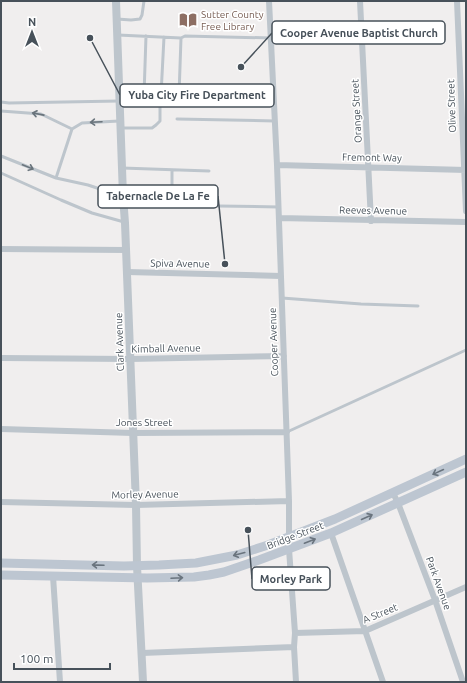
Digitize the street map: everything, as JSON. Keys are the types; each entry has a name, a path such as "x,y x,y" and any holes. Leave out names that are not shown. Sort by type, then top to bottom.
{"main road":[{"name":"Bridge Street","path":"1,563 138,566 203,561 237,554 268,545 335,519 466,460"},
{"name":"Bridge Street","path":"1,574 138,578 179,578 209,575 230,570 331,533 466,472"}],"street":[{"name":"Clark Avenue","path":"116,1 143,682"},
{"name":"Cooper Avenue","path":"269,1 279,207 287,432 289,549 295,633 294,647 296,682"},
{"name":"Orange Street","path":"360,1 371,221"},
{"name":"Olive Street","path":"457,1 466,211"},
{"name":"Fremont Way","path":"277,165 465,170"},
{"name":"Reeves Avenue","path":"279,218 466,222"},
{"path":"1,249 126,250"},
{"name":"Spiva Avenue","path":"127,272 281,276"},
{"name":"Kimball Avenue","path":"1,358 130,359 284,356"},
{"name":"Jones Street","path":"1,429 134,433 287,432"},
{"name":"Park Avenue","path":"393,493 435,600 463,682"},
{"name":"Morley Avenue","path":"1,502 136,505 289,501"},
{"path":"331,533 383,682"},
{"path":"52,576 60,682"},
{"name":"A Street","path":"295,633 365,631 466,587"},
{"path":"142,653 294,647"}],"lane":[{"path":"117,19 140,19 144,1"},
{"path":"118,35 181,38 185,36 270,38"},
{"path":"144,95 146,36"},
{"path":"160,95 164,37"},
{"path":"1,102 9,103 179,94 181,38"},
{"path":"56,178 72,129 82,123 152,128 160,120 160,102"},
{"path":"220,103 274,104"},
{"path":"1,111 41,114 72,129"},
{"path":"178,119 275,121"},
{"path":"1,156 56,178 88,185 123,196"},
{"path":"122,168 209,171"},
{"path":"172,170 172,195"},
{"path":"1,173 92,213 125,223"},
{"path":"218,206 279,207"},
{"path":"282,298 361,304 418,306"},
{"path":"287,432 466,350"}],"place":[{"name":"Sutter County Free Library","path":"188,20"},
{"name":"Yuba City Fire Department","path":"90,38"},
{"name":"Cooper Avenue Baptist Church","path":"241,67"},
{"name":"Tabernacle De La Fe","path":"225,264"},
{"name":"Morley Park","path":"248,530"}]}
